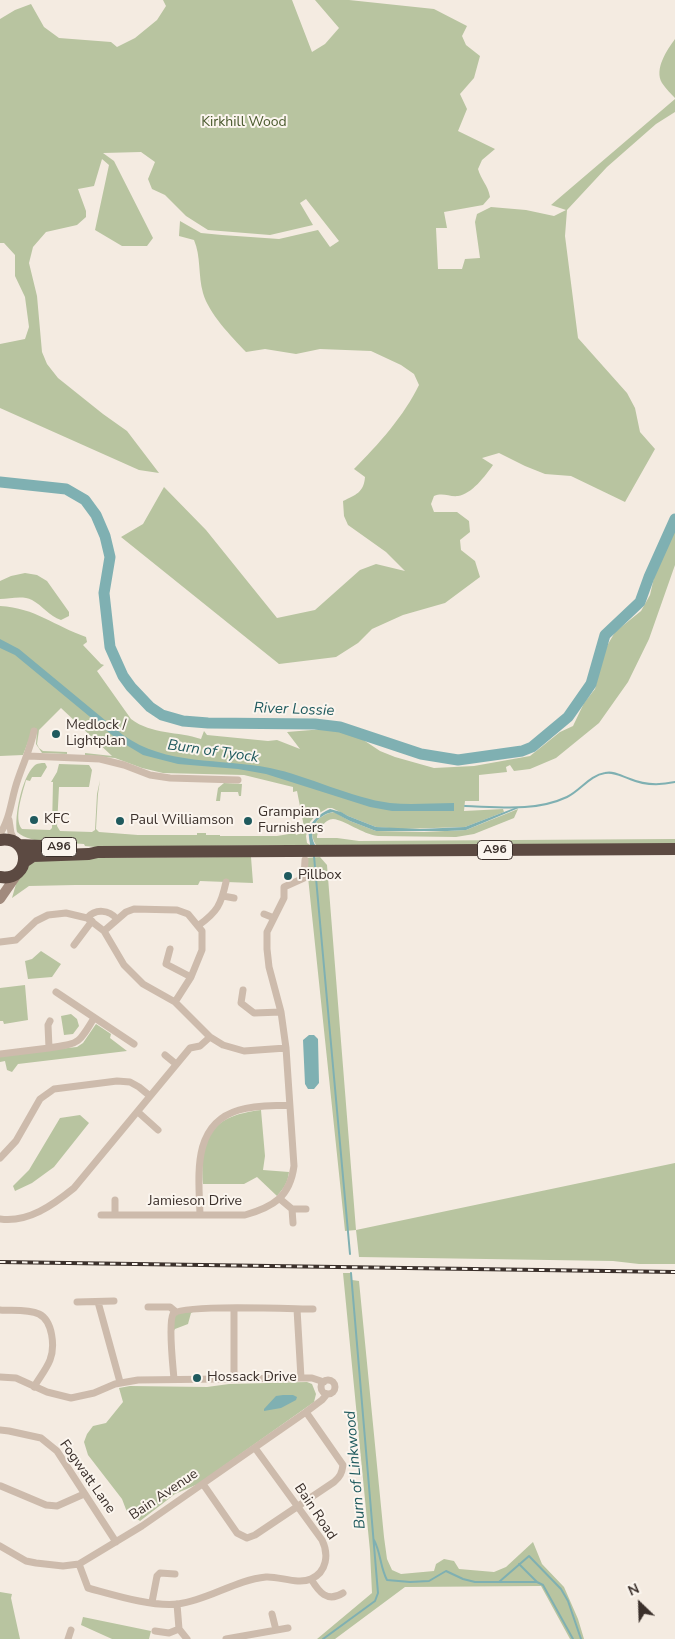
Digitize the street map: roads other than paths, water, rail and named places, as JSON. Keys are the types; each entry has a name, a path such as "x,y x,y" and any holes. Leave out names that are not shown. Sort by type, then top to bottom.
{"highway":[{"name":"A96","path":"0,840 86,848 98,852"},
{"name":"A96","path":"17,843 24,855 21,868"},
{"name":"A96","path":"0,879 12,877 33,856 98,852 310,854 675,850"}],"street":[{"path":"0,834 9,820 18,778 28,756 34,731"},
{"path":"28,756 100,759 124,765 150,775 170,778 238,780"},
{"path":"9,820 11,833 17,843"},
{"name":"Jamieson Drive","path":"101,1215 245,1215 266,1209 280,1199 293,1177 294,1166 286,1048 282,1012 268,967 267,932 284,898 284,887 304,878 310,854"},
{"path":"1,898 21,868"},
{"path":"0,879 3,889 1,898"},
{"path":"198,925 212,915 223,896 226,882"},
{"path":"223,896 234,898"},
{"path":"104,931 116,919 134,909 177,910 188,914 202,931 202,950 191,977 176,1002"},
{"path":"74,945 90,919 90,914 102,911 111,913 116,919"},
{"path":"0,942 16,940 36,921 48,914 66,912 90,919 104,931 115,951 142,984 176,1002 210,1037 222,1045 244,1051 286,1048"},
{"path":"264,914 274,918"},
{"path":"170,949 166,964 191,977"},
{"path":"243,990 241,1004 254,1013 282,1012"},
{"path":"56,992 134,1044"},
{"path":"0,1054 72,1044 81,1039 94,1018"},
{"path":"49,1048 48,1025 50,1021"},
{"path":"0,1219 12,1220 30,1215 53,1204 64,1196 87,1174 190,1048 200,1046 210,1037"},
{"path":"165,1055 176,1064"},
{"path":"0,1158 16,1141 40,1099 54,1089 130,1082 139,1086 150,1096"},
{"path":"200,1215 199,1180 201,1149 206,1135 212,1127 221,1118 239,1110 289,1104"},
{"path":"138,1112 158,1130"},
{"path":"280,1199 292,1209 306,1209"},
{"path":"114,1214 115,1200"},
{"path":"292,1209 293,1222"},
{"path":"77,1302 114,1301"},
{"path":"98,1302 120,1382"},
{"path":"148,1307 170,1307 176,1312"},
{"path":"174,1379 171,1336 172,1318 176,1312 198,1308 313,1309"},
{"path":"234,1308 234,1379"},
{"path":"0,1378 16,1378 56,1395 71,1398 94,1393 120,1382 138,1380 300,1378 297,1309"},
{"path":"0,1310 38,1314 46,1321 49,1327 52,1342 50,1359 34,1387"},
{"name":"Bain Avenue","path":"0,1546 26,1561 36,1564 63,1566 79,1564 142,1526 306,1412 327,1394 321,1389 324,1382 312,1378 300,1378"},
{"path":"203,1484 237,1533 247,1538 255,1535 339,1478 342,1472 342,1465 339,1459 306,1412"},
{"name":"Fogwatt Lane","path":"0,1430 41,1438 57,1451 116,1542"},
{"name":"Bain Road","path":"255,1448 326,1548 327,1556 325,1563 312,1579"},
{"path":"1,1486 46,1505 57,1506 84,1494"},
{"path":"79,1564 88,1588 152,1602 177,1604 211,1595 252,1580 265,1578 303,1581 312,1579 318,1591 324,1595 333,1597 343,1594"},
{"path":"152,1602 157,1576 160,1573 175,1574"},
{"path":"177,1604 180,1629 186,1639"},
{"path":"272,1614 276,1630"},
{"path":"226,1639 288,1628"},
{"path":"155,1631 169,1633 180,1629"},
{"path":"68,1639 71,1630"}],"water":[{"path":"0,639 19,649 123,735 157,752 194,759 270,768 300,776 360,797 390,803 454,803 454,811 392,811 370,807 266,774 238,769 178,764 143,755 118,740 15,655 0,648"},
{"path":"521,807 466,830 447,831 376,831 333,812 322,816 315,824 312,834 315,845 310,845 309,832 312,823 318,816 330,809 376,827 420,829 465,827"},
{"path":"309,1035 314,1035 318,1039 319,1083 314,1089 308,1089 305,1084 303,1040"},
{"path":"276,1396 297,1397 296,1400 281,1408 264,1411"}],"waterway":[{"name":"River Lossie","path":"0,482 66,489 85,500 96,515 105,536 110,557 104,593 110,647 123,676 131,687 150,707 162,715 183,721 208,723 315,724 340,727 421,754 458,760 522,751 532,747 568,717 591,684 605,635 640,602 675,519"},
{"path":"465,806 516,808 542,805 567,797 600,774 608,773 647,783 675,782"},
{"path":"314,856 350,1254"},
{"name":"Burn of Linkwood","path":"323,1639 375,1601 378,1593 351,1273"},
{"path":"374,1540 387,1580 429,1581 446,1571 475,1582 499,1582 529,1556 561,1589 568,1601 581,1639"},
{"path":"519,1564 537,1582"},
{"path":"499,1582 537,1582 543,1585 573,1639"}],"railway":[{"path":"0,1262 675,1272"}],"place":[{"name":"Medlock / Lightplan","path":"56,734"},
{"name":"KFC","path":"34,820"},
{"name":"Paul Williamson","path":"120,821"},
{"name":"Grampian Furnishers","path":"248,821"},
{"name":"Pillbox","path":"288,876"},
{"name":"Hossack Drive","path":"197,1378"}],"park label":[{"name":"Kirkhill Wood","path":"244,123"}],"water label":[{"name":"Burn of Tyock","path":"213,752"}]}
